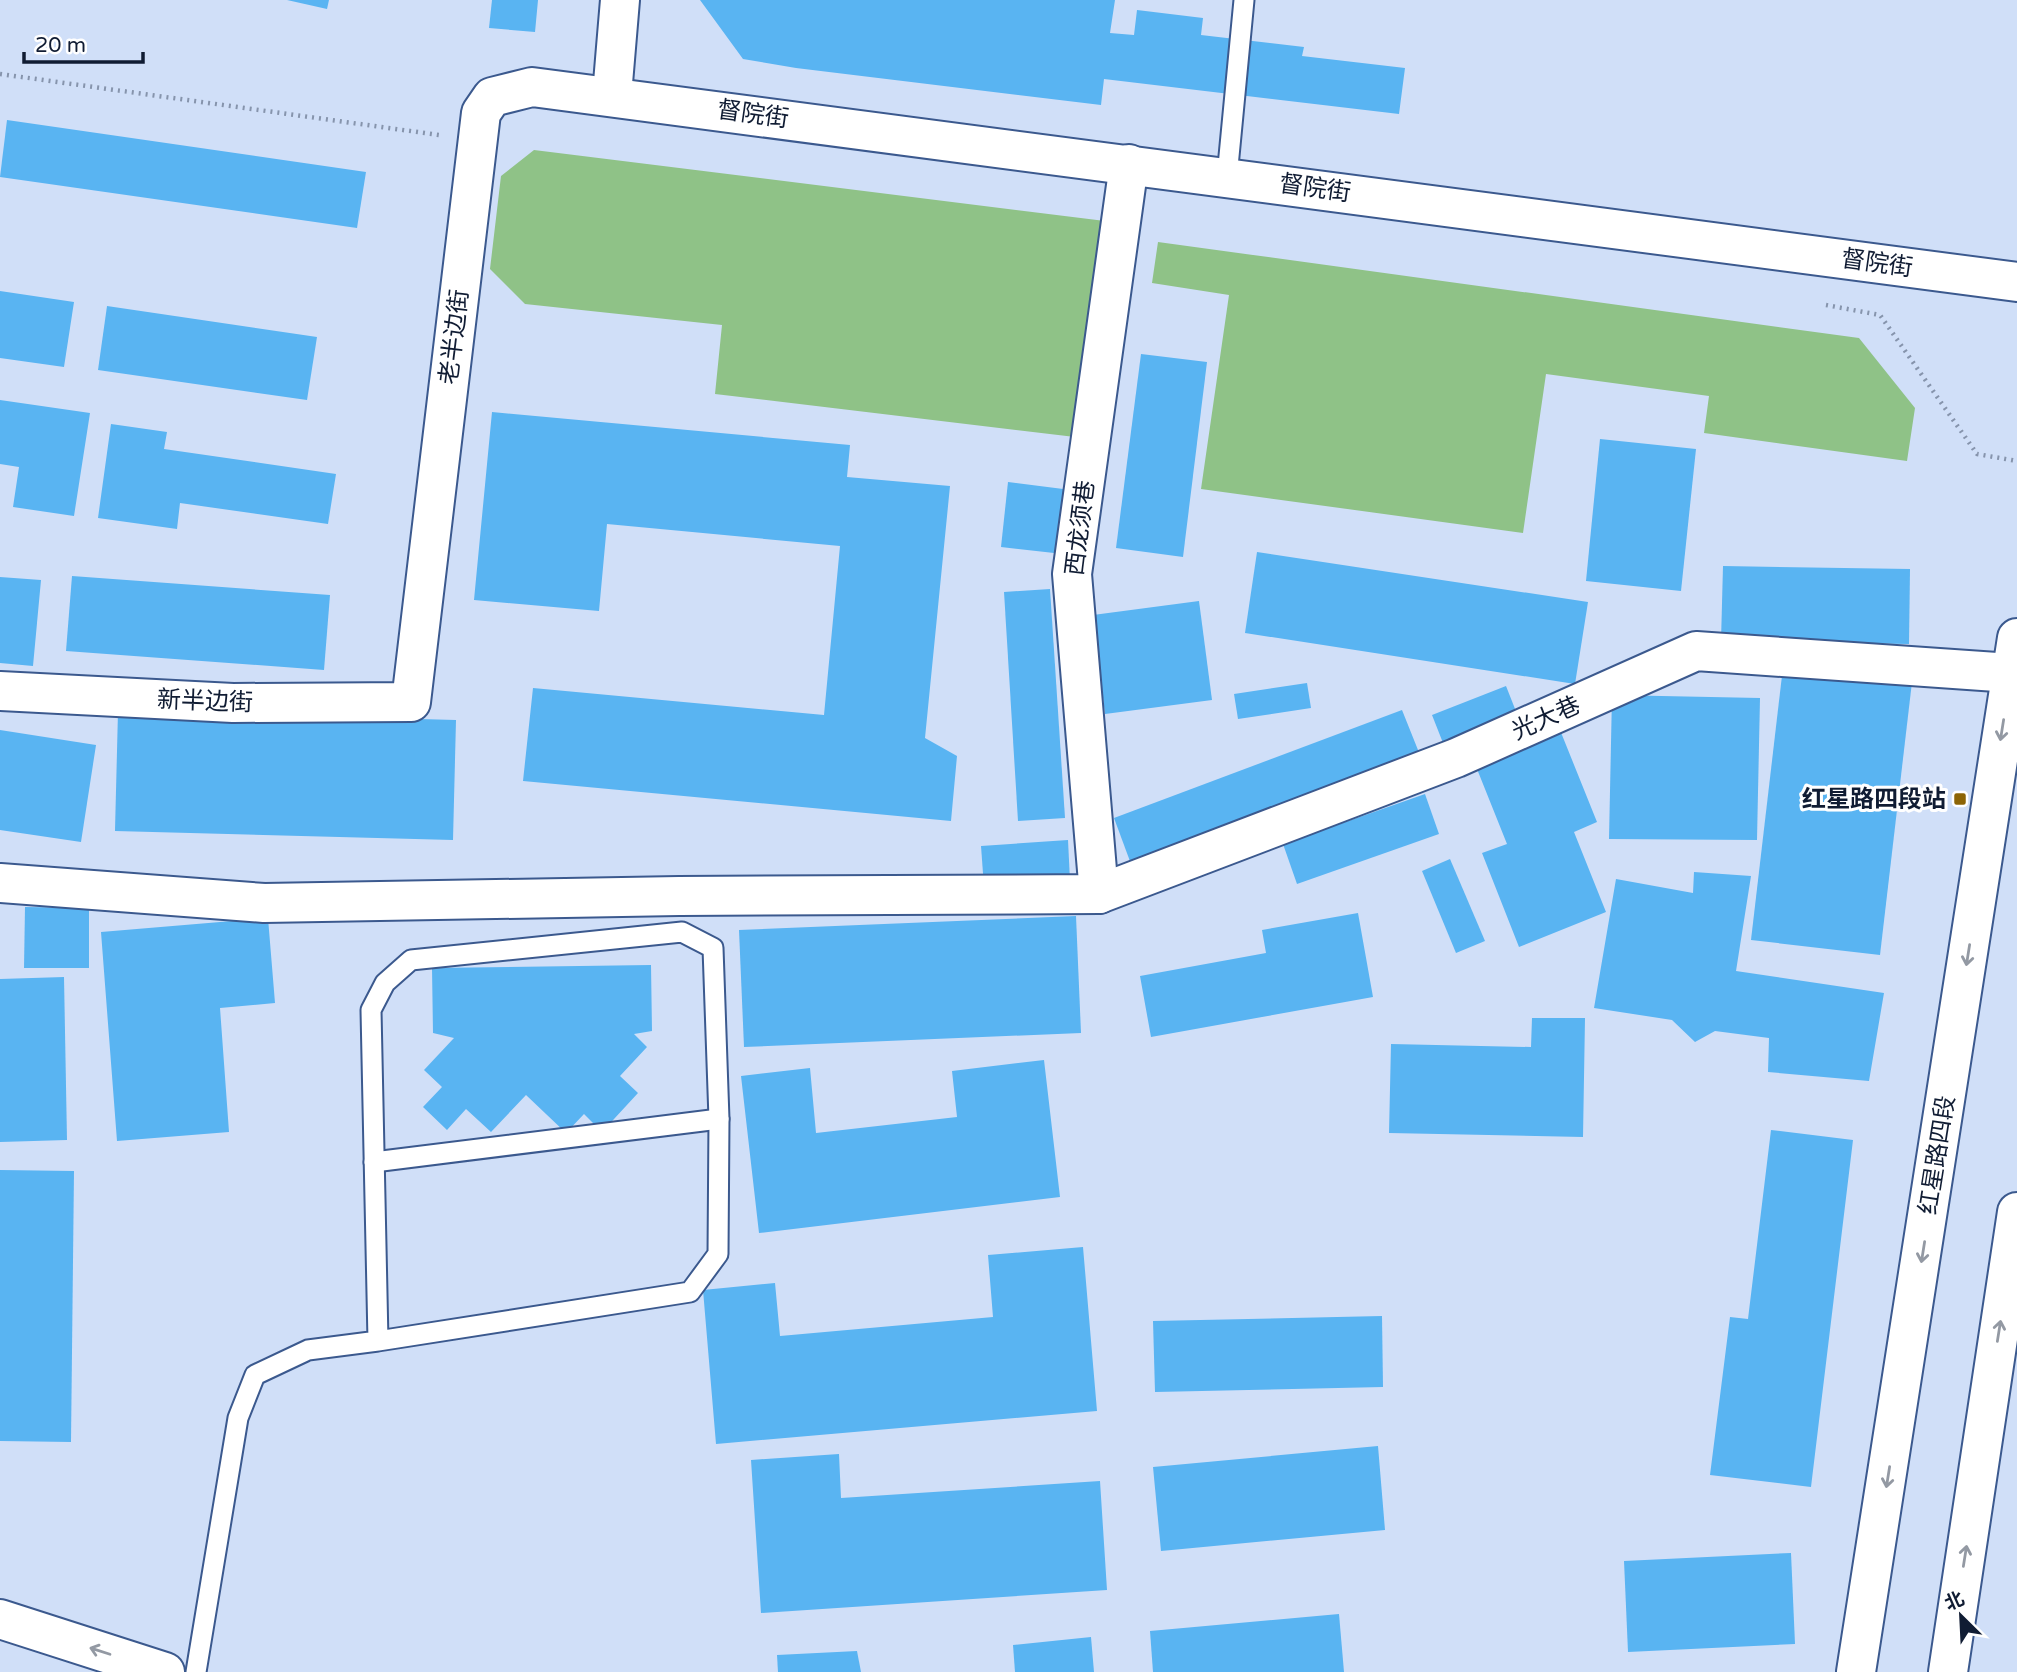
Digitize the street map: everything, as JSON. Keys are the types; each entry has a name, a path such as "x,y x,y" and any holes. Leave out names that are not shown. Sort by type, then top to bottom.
{"street":[{"path":"612,95 620,0"},
{"name":"老半边街","path":"411,702 481,113 492,97 532,87 612,95"},
{"name":"督院街","path":"612,95 2017,282"},
{"name":"西龙须巷","path":"1099,894 1072,574 1129,164"},
{"name":"光大巷","path":"1099,894 1456,758 1696,651 2014,655"},
{"name":"红星路四段","path":"1856,1672 2014,655"},
{"name":"新半边街","path":"0,691 233,703 411,702"},
{"path":"0,883 264,903 680,896 1099,894"},
{"path":"1948,1672 2017,1212"},
{"path":"0,1619 165,1672"}],"lane":[{"path":"1227,177 1244,0"},
{"path":"196,1672 238,1418 255,1375 308,1350 378,1341 690,1292 718,1254 719,1119 713,948 682,932 411,960 385,983 371,1010 378,1341"},
{"path":"374,1162 719,1119"}],"path":[{"path":"0,74 478,141"},
{"path":"1826,305 1880,315 1977,454 2017,461"}],"green space":[{"path":"534,150 1105,221 1075,437 715,394 722,325 525,304 490,269 501,176"},
{"path":"1158,242 1859,338 1915,408 1907,461 1704,433 1709,396 1546,374 1523,533 1201,489 1229,295 1152,283"}],"building":[{"path":"287,0 329,0 327,9"},
{"path":"492,0 538,0 535,32 489,28"},
{"path":"700,0 1115,0 1110,33 1134,35 1137,10 1203,18 1201,35 1304,47 1302,56 1405,68 1399,114 1104,79 1101,105 796,68 743,59"},
{"path":"7,120 366,172 357,228 0,177"},
{"path":"0,291 74,302 64,367 0,358"},
{"path":"107,306 317,337 307,400 98,370"},
{"path":"1141,354 1207,362 1183,557 1116,548"},
{"path":"0,400 90,413 74,516 13,507 19,467 0,464"},
{"path":"492,412 850,445 847,477 950,486 925,738 957,756 951,821 523,781 533,688 824,715 840,546 607,524 599,611 474,600"},
{"path":"111,424 167,432 164,449 336,474 328,524 180,503 177,529 98,518"},
{"path":"1600,439 1696,449 1681,591 1586,581"},
{"path":"1008,482 1071,490 1063,554 1001,547"},
{"path":"1257,552 1588,602 1575,684 1245,633"},
{"path":"1723,566 1910,569 1909,644 1721,641"},
{"path":"72,576 330,595 324,670 66,651"},
{"path":"0,577 41,580 33,666 0,663"},
{"path":"1050,589 1065,818 1018,821 1004,592"},
{"path":"1199,601 1212,700 1105,714 1093,615"},
{"path":"1783,667 1912,682 1880,955 1751,940"},
{"path":"1307,683 1311,708 1238,719 1234,694"},
{"path":"1506,686 1519,719 1445,748 1432,715"},
{"path":"1612,695 1760,698 1757,840 1609,839"},
{"path":"1402,710 1420,755 1131,864 1114,818"},
{"path":"118,711 456,720 453,840 115,831"},
{"path":"0,730 96,745 81,842 0,830"},
{"path":"1560,730 1597,822 1574,832 1606,912 1519,947 1482,853 1507,844 1475,764"},
{"path":"1425,794 1439,834 1297,884 1283,844"},
{"path":"1068,840 1070,881 984,887 981,846"},
{"path":"1450,859 1485,941 1456,953 1422,871"},
{"path":"1694,872 1751,876 1736,971 1884,993 1869,1081 1768,1072 1769,1038 1715,1031 1695,1042 1672,1020 1594,1008 1616,879 1693,893"},
{"path":"25,907 89,908 89,968 24,968"},
{"path":"1358,913 1373,997 1151,1037 1140,976 1266,953 1262,930"},
{"path":"1076,916 1081,1033 744,1047 739,930"},
{"path":"268,918 275,1003 220,1008 229,1132 117,1141 101,932"},
{"path":"651,965 652,1031 634,1034 647,1047 620,1076 638,1093 602,1132 584,1114 566,1133 526,1095 491,1132 466,1109 447,1130 423,1107 442,1087 424,1070 454,1038 433,1033 432,968"},
{"path":"64,977 67,1140 0,1142 0,979"},
{"path":"1532,1018 1585,1018 1583,1137 1389,1133 1391,1044 1531,1047"},
{"path":"1044,1060 1060,1197 759,1233 741,1076 810,1068 816,1133 957,1117 952,1071"},
{"path":"1771,1130 1853,1140 1811,1487 1710,1475 1730,1317 1748,1319"},
{"path":"0,1170 74,1171 71,1442 0,1441"},
{"path":"1083,1247 1097,1411 716,1444 703,1290 775,1283 780,1336 993,1317 988,1255"},
{"path":"1382,1316 1383,1387 1155,1392 1153,1321"},
{"path":"1378,1446 1385,1530 1161,1551 1153,1467"},
{"path":"839,1454 841,1498 1100,1481 1107,1590 761,1613 751,1460"},
{"path":"1791,1553 1795,1644 1628,1652 1624,1561"},
{"path":"1339,1614 1344,1672 1153,1672 1150,1631"},
{"path":"1091,1637 1094,1672 1015,1672 1013,1645"},
{"path":"857,1651 861,1672 778,1672 777,1655"}],"place":[{"name":"红星路四段站","path":"1960,799"}]}
